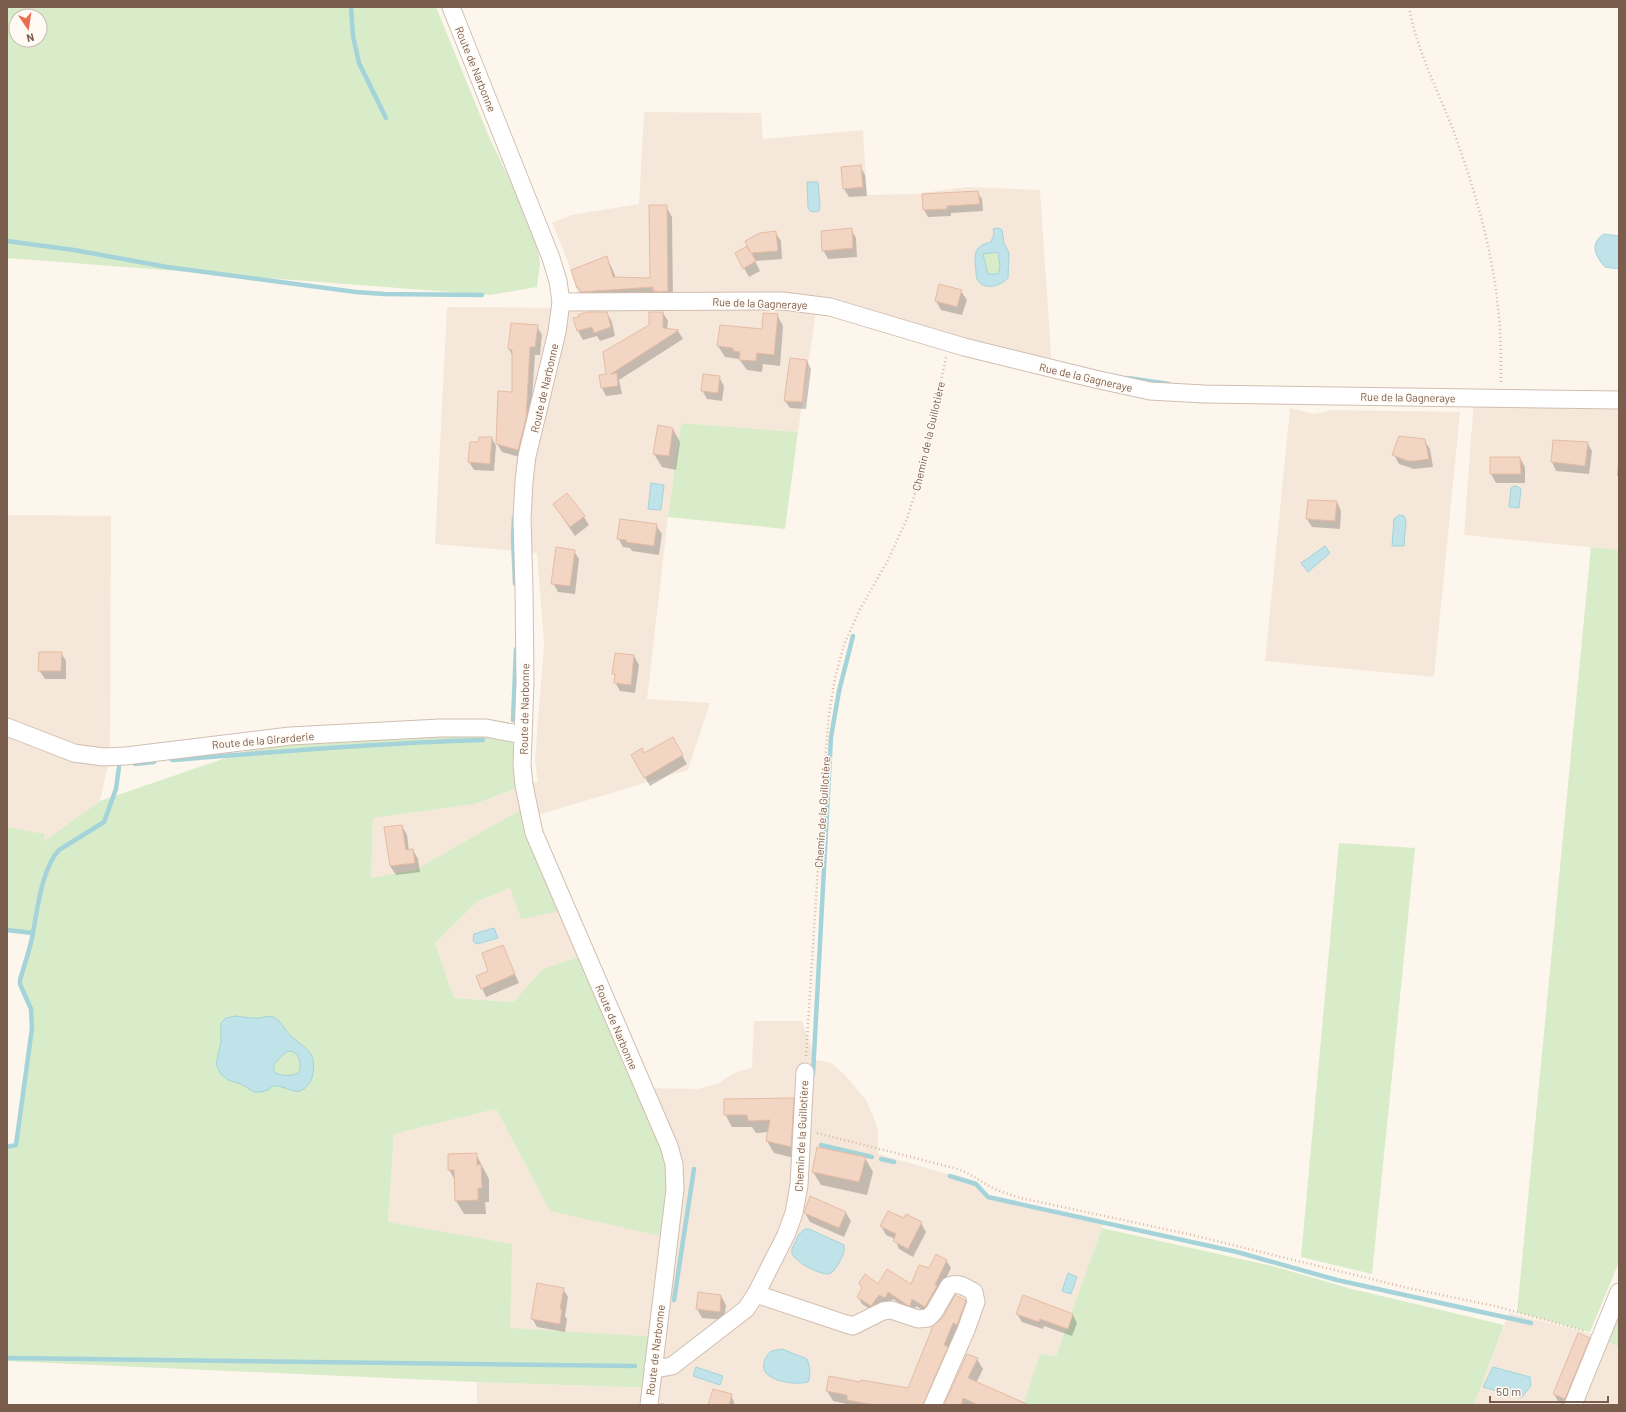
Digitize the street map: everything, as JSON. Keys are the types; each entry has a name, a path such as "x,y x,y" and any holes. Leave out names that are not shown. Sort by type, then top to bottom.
{"street":[{"name":"Route de Narbonne","path":"451,7 551,258 558,282 561,302 557,332 529,448 524,481 522,519 525,648 522,765 524,786 534,833 669,1146 674,1164 675,1189 649,1405"},
{"name":"Rue de la Gagneraye","path":"561,302 783,301 830,307 949,343 1150,391 1212,394 1619,400"},
{"name":"Route de la Girarderie","path":"7,726 68,751 103,757 126,756 290,736 440,728 486,728 523,735"},
{"name":"Chemin de la Guillotière","path":"653,1367 661,1368 672,1366 681,1360 746,1309 756,1294 786,1235 794,1213 800,1185 805,1072"},
{"path":"756,1294 853,1326 883,1311 891,1310 918,1319 928,1318 934,1312 949,1286 954,1284 962,1285 974,1292 976,1302 966,1330 933,1405"},
{"path":"1573,1405 1619,1292"}],"path":[{"path":"1409,7 1423,59 1454,134 1482,221 1490,253 1498,309 1502,398"},
{"name":"Chemin de la Guillotière","path":"805,1072 824,774 829,714 835,678 844,646 858,611 888,560 907,519 923,467 949,343"},
{"path":"802,1129 968,1172 991,1187 1021,1198 1188,1234 1401,1286 1495,1306 1559,1322 1601,1336"}],"shaded area":[{"path":"644,112 761,113 763,139 863,130 867,195 915,194 967,187 1040,190 1052,369 817,305 798,432 681,423 668,517 647,699 710,703 688,770 531,817 528,806 415,870 371,878 373,818 475,804 524,785 538,782 535,760 544,644 537,553 435,544 447,307 580,308 577,291 567,259 552,223 571,215 639,204"},
{"path":"1474,398 1619,400 1619,550 1464,535"},
{"path":"1290,408 1314,414 1332,410 1460,412 1434,677 1265,661"},
{"path":"7,515 111,516 110,756 100,801 43,842 7,914"},
{"path":"510,888 566,910 586,954 543,969 513,1002 454,998 435,943 478,901"},
{"path":"754,1021 802,1021 816,1060 831,1063 845,1075 866,1100 878,1128 878,1154 976,1182 992,1198 1105,1220 1056,1356 1040,1354 1023,1405 477,1405 477,1382 650,1388 510,1328 388,1222 394,1134 496,1109 550,1211 644,1088 697,1089 717,1084 736,1072 752,1068"},
{"path":"1509,1313 1601,1336 1619,1348 1619,1405 1474,1405"}],"green space":[{"path":"7,7 436,7 490,139 535,232 540,263 537,287 490,295 7,258"},
{"path":"998,252 1000,267 998,274 988,274 983,254"},
{"path":"681,423 798,432 785,529 668,517"},
{"path":"1591,547 1619,550 1619,1262 1590,1332 1517,1312"},
{"path":"523,735 524,785 475,804 373,818 371,878 415,870 529,805 566,910 521,919 510,888 478,901 435,943 454,998 513,1002 543,969 586,954 669,1146 669,1238 550,1211 496,1109 394,1134 388,1222 512,1244 510,1328 657,1337 651,1388 477,1382 7,1361 7,1147 16,1145 32,1028 31,1009 20,984 20,980 33,934 7,930 7,827 45,834 43,842 100,801 290,736"},
{"path":"1339,843 1415,848 1372,1274 1301,1257"},
{"path":"1102,1228 1276,1267 1348,1288 1504,1325 1474,1405 1023,1405 1040,1354 1056,1356"},
{"path":"1619,1311 1619,1348 1607,1340"}],"water":[{"path":"807,182 818,182 819,211 813,212 808,208"},
{"path":"998,228 1002,230 1004,243 1009,253 1008,278 999,285 987,286 980,283 977,279 975,256 976,252 981,246 991,242 994,234 993,229","holes":["998,252 1000,267 998,274 988,274 983,254"]},
{"path":"1604,234 1619,236 1619,269 1605,267 1596,254 1596,242"},
{"path":"651,483 664,485 661,510 648,509"},
{"path":"1514,486 1521,489 1519,508 1509,507 1511,488"},
{"path":"1399,515 1404,516 1406,521 1404,546 1392,546 1394,519"},
{"path":"1325,546 1330,553 1308,572 1301,563"},
{"path":"494,928 498,938 477,944 473,941 474,934"},
{"path":"236,1016 247,1018 273,1017 278,1020 290,1035 306,1048 312,1056 312,1078 308,1086 300,1091 273,1086 268,1090 254,1092 241,1084 228,1080 220,1073 216,1064 221,1042 221,1023 226,1018","holes":["288,1051 294,1052 300,1062 299,1073 286,1076 274,1072 274,1065 281,1056"]},
{"path":"805,1229 809,1229 844,1245 844,1252 841,1259 831,1273 822,1273 809,1268 798,1260 792,1253 799,1234"},
{"path":"1068,1273 1077,1277 1071,1294 1062,1291"},
{"path":"782,1349 807,1359 810,1370 808,1382 798,1383 781,1381 768,1375 764,1369 765,1359 772,1351"},
{"path":"696,1367 723,1376 720,1385 693,1376"},
{"path":"1493,1367 1530,1377 1531,1386 1521,1398 1483,1387"}],"building":[{"path":"861,165 863,187 843,189 841,167"},
{"path":"978,191 980,204 947,206 947,209 923,210 922,194"},
{"path":"649,205 667,205 668,291 655,292 658,291 653,291 653,287 580,292 579,288 577,288 571,270 607,256 613,277 650,278"},
{"path":"852,228 853,248 822,251 821,231"},
{"path":"776,231 778,251 751,253 756,261 743,269 735,253 747,246 750,252 745,241 760,233"},
{"path":"939,284 962,290 957,307 935,301"},
{"path":"587,312 607,312 611,327 594,333 592,327 577,331 573,318 579,317 578,315"},
{"path":"649,312 663,312 663,328 679,330 611,374 617,373 618,386 601,388 599,375 606,374 603,352 649,325"},
{"path":"763,313 778,314 774,355 757,353 756,361 739,360 740,352 733,351 733,348 717,346 720,325 762,329"},
{"path":"511,323 538,325 535,347 530,347 526,419 518,450 496,444 498,391 512,392 512,350 508,349"},
{"path":"790,358 807,360 802,402 784,401"},
{"path":"703,374 720,376 718,393 701,391"},
{"path":"658,425 673,428 669,456 653,454"},
{"path":"1399,436 1425,439 1429,459 1408,461 1392,455"},
{"path":"479,437 492,437 490,464 468,462 470,442 478,442"},
{"path":"1553,440 1588,442 1585,466 1551,462"},
{"path":"1490,457 1520,457 1521,474 1490,474"},
{"path":"567,493 585,516 570,527 553,504"},
{"path":"1308,500 1337,501 1335,521 1306,519"},
{"path":"620,519 657,524 654,546 626,542 626,540 617,539"},
{"path":"556,547 575,550 570,586 551,584"},
{"path":"39,652 62,652 61,671 38,671"},
{"path":"615,653 634,655 631,685 614,683 615,674 612,674"},
{"path":"673,737 683,755 644,778 631,755 642,748 644,753"},
{"path":"402,825 406,850 413,849 415,863 390,866 384,827"},
{"path":"503,945 515,974 481,989 476,976 488,971 482,953"},
{"path":"794,1098 791,1147 766,1141 770,1120 748,1121 747,1115 724,1115 724,1099"},
{"path":"817,1147 866,1157 859,1182 812,1172"},
{"path":"477,1153 477,1165 481,1164 482,1188 478,1188 478,1200 455,1201 454,1170 448,1170 448,1154"},
{"path":"810,1196 846,1212 839,1228 804,1213"},
{"path":"888,1211 904,1218 906,1214 922,1222 908,1249 893,1241 896,1234 880,1226"},
{"path":"936,1254 947,1260 935,1285 937,1286 925,1307 912,1299 910,1306 907,1305 888,1292 885,1298 879,1295 871,1306 857,1297 862,1288 859,1283 865,1274 878,1284 887,1269 911,1284 919,1265 929,1268"},
{"path":"537,1283 564,1288 560,1309 562,1309 560,1324 531,1319"},
{"path":"698,1292 721,1295 720,1312 696,1309"},
{"path":"955,1295 966,1301 957,1325 953,1323 944,1345 948,1347 923,1405 875,1405 847,1400 847,1395 826,1391 829,1376 860,1382 861,1380 908,1388 933,1326 943,1317"},
{"path":"1023,1295 1073,1314 1068,1329 1040,1319 1039,1322 1016,1314"},
{"path":"1578,1333 1590,1338 1565,1399 1553,1394"},
{"path":"967,1354 978,1358 968,1378 1029,1405 978,1405 963,1398 961,1405 944,1405"},
{"path":"713,1389 732,1394 729,1405 708,1405"}],"waterway":[{"path":"351,7 353,36 359,63 386,118"},
{"path":"7,241 74,250 167,267 356,292 384,294 482,295"},
{"path":"1128,378 1169,384"},
{"path":"514,517 513,537 515,584"},
{"path":"813,1074 831,737 839,691 853,636"},
{"path":"513,720 516,649"},
{"path":"172,760 288,751 483,740"},
{"path":"135,764 154,762"},
{"path":"7,1147 16,1145 32,1028 31,1009 20,984 20,980 31,943 44,880 48,868 59,850 104,822 116,789 119,767"},
{"path":"7,930 33,933"},
{"path":"821,1145 872,1157"},
{"path":"881,1159 894,1162"},
{"path":"674,1300 694,1169"},
{"path":"950,1176 976,1184 988,1197 1237,1252 1337,1280 1531,1323"},
{"path":"7,1358 635,1366"}]}
